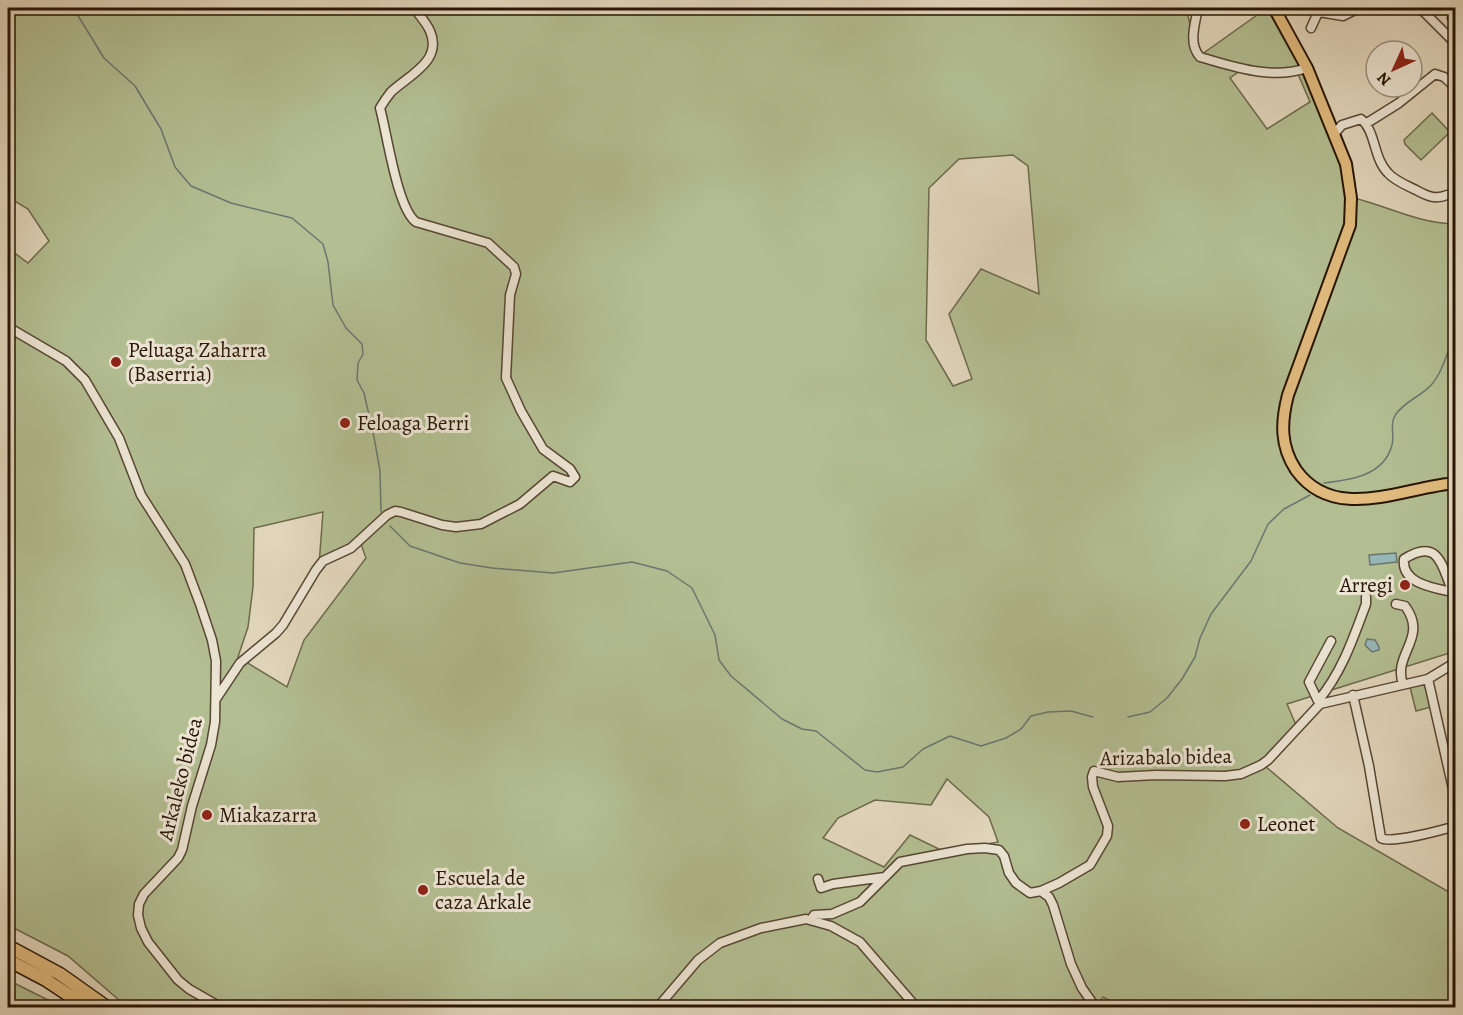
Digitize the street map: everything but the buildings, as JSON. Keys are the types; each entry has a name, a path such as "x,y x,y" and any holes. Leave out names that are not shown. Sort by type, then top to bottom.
{"highway":[{"path":"8,946 60,974 108,1008"},
{"path":"8,960 46,980 88,1008"}],"main road":[{"path":"1274,8 1307,68 1334,134 1349,174 1352,206 1350,225 1283,415 1282,436 1291,462 1301,476 1320,492 1348,500 1366,500 1455,483"}],"street":[{"path":"216,699 240,663 276,633 283,624 323,561 351,548 376,524 394,511 442,525 480,524 520,504 553,476 570,482 575,477 570,469 543,449 521,411 506,378 510,295 516,274 514,267 488,243 416,222 408,213 395,176 380,108 391,92 423,65 433,49 429,28 414,8"},
{"path":"1198,8 1193,43 1194,51 1200,57 1261,73 1284,73 1307,68"},
{"path":"1311,28 1319,10 1343,16 1359,8"},
{"path":"1420,8 1455,44"},
{"path":"1366,123 1399,103 1435,74 1444,76 1455,88"},
{"path":"1334,134 1342,125 1361,119 1366,123 1379,161 1387,173 1427,196 1439,198 1447,195"},
{"name":"Arkaleko bidea","path":"8,327 66,361 86,381 127,457 141,495 185,564 212,640 216,661 216,699 211,745 192,806 182,850 178,858 144,894 139,904 138,915 148,942 178,980 222,1008"},
{"path":"1419,550 1432,552 1444,566 1454,595 1420,584 1405,568 1404,559 1419,550"},
{"name":"Arizabalo bidea","path":"1041,891 1090,865 1107,836 1108,825 1093,787 1094,771 1126,777 1241,774 1268,760 1319,703 1334,682 1366,604 1366,597"},
{"path":"1396,604 1405,606 1410,612 1414,626 1412,641 1400,669 1402,684"},
{"path":"1331,641 1309,682 1319,703 1428,680 1455,662"},
{"path":"1428,680 1455,802"},
{"path":"1353,695 1369,766 1381,838 1384,840 1416,836 1455,826"},
{"path":"811,920 814,915 832,914 863,899 900,862 967,849 996,849 1003,853 1009,873 1016,883 1025,891 1030,893 1041,891 1049,897 1071,964 1082,988 1095,1005"},
{"path":"818,879 821,888 832,884 885,877"},
{"path":"657,1008 691,967 720,943 761,928 811,920 831,926 860,942 917,1008"}],"green space":[{"path":"8,8 1186,8 1198,57 1267,8 1274,8 1307,68 1354,198 1416,218 1455,224 1456,651 1287,704 1299,732 1265,766 1338,828 1447,891 1455,890 1455,1007 1124,1008 1103,997 1097,1008 127,1007 68,956 8,925 8,248 28,263 49,241 28,209 8,197","holes":["1240,71 1298,74 1310,102 1267,129 1230,78","1013,155 1028,166 1039,294 981,269 949,314 972,379 953,386 926,340 929,188 959,159","323,512 319,565 360,541 366,558 304,640 287,687 238,657 248,627 253,587 254,528","947,779 989,817 998,842 945,852 910,835 884,867 823,838 838,818 875,800 931,805"]},
{"path":"1432,113 1450,132 1421,160 1405,144 1404,140"},
{"path":"1426,684 1431,707 1416,711 1410,687"},
{"path":"8,980 62,1007 8,1007"}],"water":[{"path":"1396,553 1397,562 1370,565 1369,555"},
{"path":"1367,639 1375,640 1379,650 1372,652 1365,645"}],"waterway":[{"path":"66,8 77,14 104,58 135,86 161,129 175,167 191,186 231,203 292,218 323,244 328,262 333,305 346,328 362,344 363,354 358,363 357,380 364,393 374,437 380,471 381,512"},
{"path":"1324,483 1355,478 1382,464 1392,445 1393,422 1396,414 1428,388 1436,378 1456,329"},
{"path":"1128,717 1150,712 1167,698 1195,657 1200,638 1211,614 1251,561 1268,524 1284,509 1310,495"},
{"path":"390,526 410,546 460,563 553,573 632,562 667,571 692,588 715,635 719,660 731,676 782,719 802,729 816,731 865,770 877,772 903,767 923,749 950,736 981,746 1006,738 1021,729 1031,716 1048,712 1071,711 1093,717"}],"place":[{"name":"Peluaga Zaharra (Baserria)","path":"116,362"},
{"name":"Feloaga Berri","path":"345,423"},
{"name":"Arregi","path":"1405,585"},
{"name":"Miakazarra","path":"207,815"},
{"name":"Leonet","path":"1245,824"},
{"name":"Escuela de caza Arkale","path":"423,890"}]}
